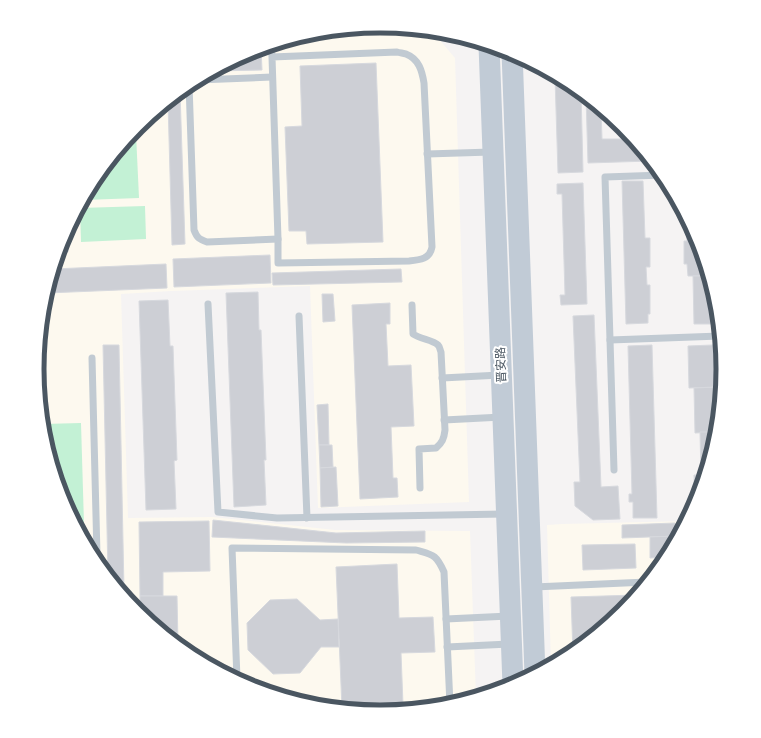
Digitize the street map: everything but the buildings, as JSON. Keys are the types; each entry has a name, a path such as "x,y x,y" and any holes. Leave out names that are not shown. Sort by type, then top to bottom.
{"main road":[{"name":"晋安路","path":"489,51 513,677"},
{"name":"晋安路","path":"512,60 535,667"}],"lane":[{"path":"272,51 278,263 409,261 418,260 431,253 432,247 424,83 422,71 415,59 406,54 397,52 272,57"},
{"path":"211,79 272,77"},
{"path":"190,93 194,230 196,236 207,242 278,239"},
{"path":"427,154 493,152"},
{"path":"614,470 605,177 655,175"},
{"path":"208,304 218,512 277,518 507,514"},
{"path":"412,305 413,334 438,345 441,352 444,420 444,437 442,443 436,448 419,449 420,488"},
{"path":"300,316 307,518"},
{"path":"610,340 715,336"},
{"path":"92,358 97,549"},
{"path":"442,378 501,375"},
{"path":"444,420 503,417"},
{"path":"237,672 232,548 416,550 433,555 440,562 444,572 450,698"},
{"path":"532,587 640,582"},
{"path":"446,619 511,616"},
{"path":"447,647 512,644"}],"shaded area":[{"path":"359,34 402,34 438,38 455,58 469,502 318,508 310,286 171,291 121,294 128,518 213,517 335,530 470,531 476,691 446,699 380,705 337,702 294,694 252,679 212,660 176,636 143,607 128,591 101,556 79,518 62,477 56,456 47,413 45,391 44,369 47,325 62,261 79,220 101,182 128,147 159,116 176,102 213,78 252,59 294,44 315,39"},
{"path":"680,521 660,556 647,574 618,607 585,636 551,658 547,525"}],"green space":[{"path":"136,138 139,198 91,200 114,164"},
{"path":"145,206 146,239 81,242 80,218 86,208"},
{"path":"81,423 83,525 62,477 49,424"}]}
